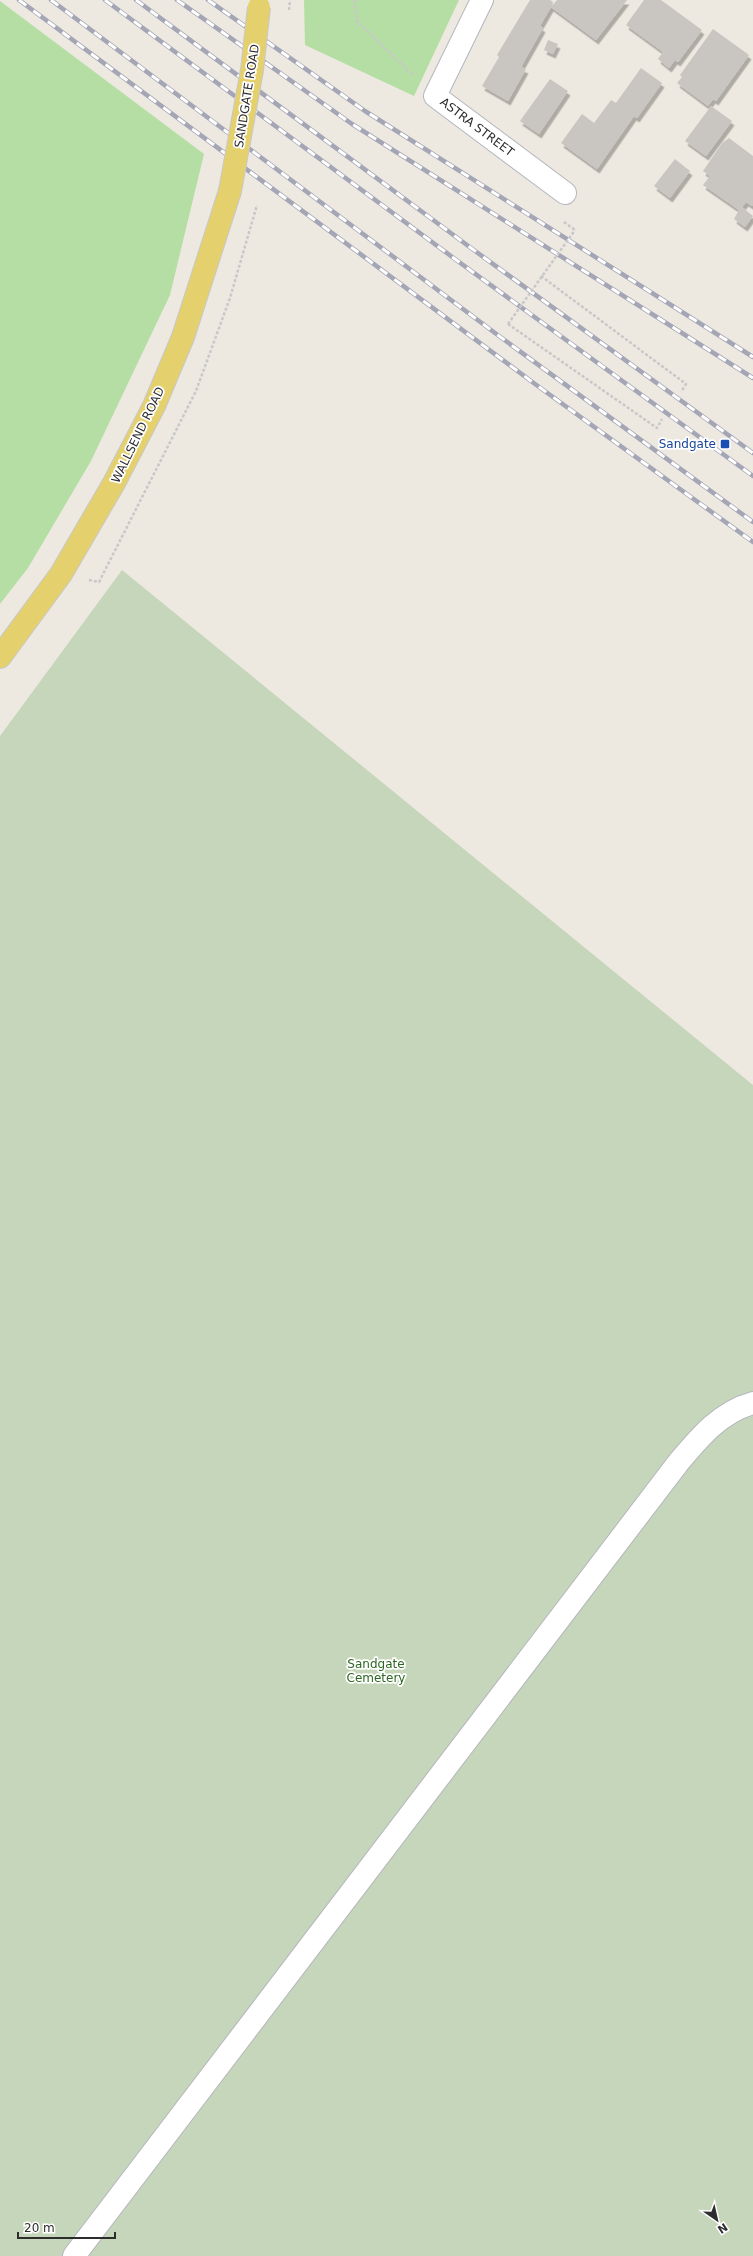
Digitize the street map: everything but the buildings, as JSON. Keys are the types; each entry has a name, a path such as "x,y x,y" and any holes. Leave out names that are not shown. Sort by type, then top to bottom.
{"main road":[{"name":"SANDGATE ROAD","path":"230,191 252,70 259,3"},
{"name":"WALLSEND ROAD","path":"0,657 61,574 114,483 154,406 184,337 230,191"}],"street":[{"name":"ASTRA STREET","path":"482,0 436,96 565,193"},
{"path":"74,2256 678,1463 698,1439 722,1417 753,1403"}],"path":[{"path":"289,10 290,0"},
{"path":"354,0 357,21 436,96"},
{"path":"575,230 508,324 657,428 662,419"},
{"path":"541,276 686,384 681,392"}],"green space":[{"path":"304,0 459,0 414,96 305,45"},
{"path":"0,1 204,154 170,295 91,461 28,568 0,604"},
{"name":"Sandgate Cemetery","path":"122,570 753,1085 753,2256 0,2256 0,736"}],"railway":[{"path":"19,0 535,384 753,542"},
{"path":"51,0 499,336 753,522"},
{"path":"105,0 459,262 753,476"},
{"path":"136,0 471,248 753,453"},
{"path":"177,0 352,124 753,378"},
{"path":"208,0 365,111 753,357"}],"place":[{"name":"Sandgate","path":"725,444"}]}
